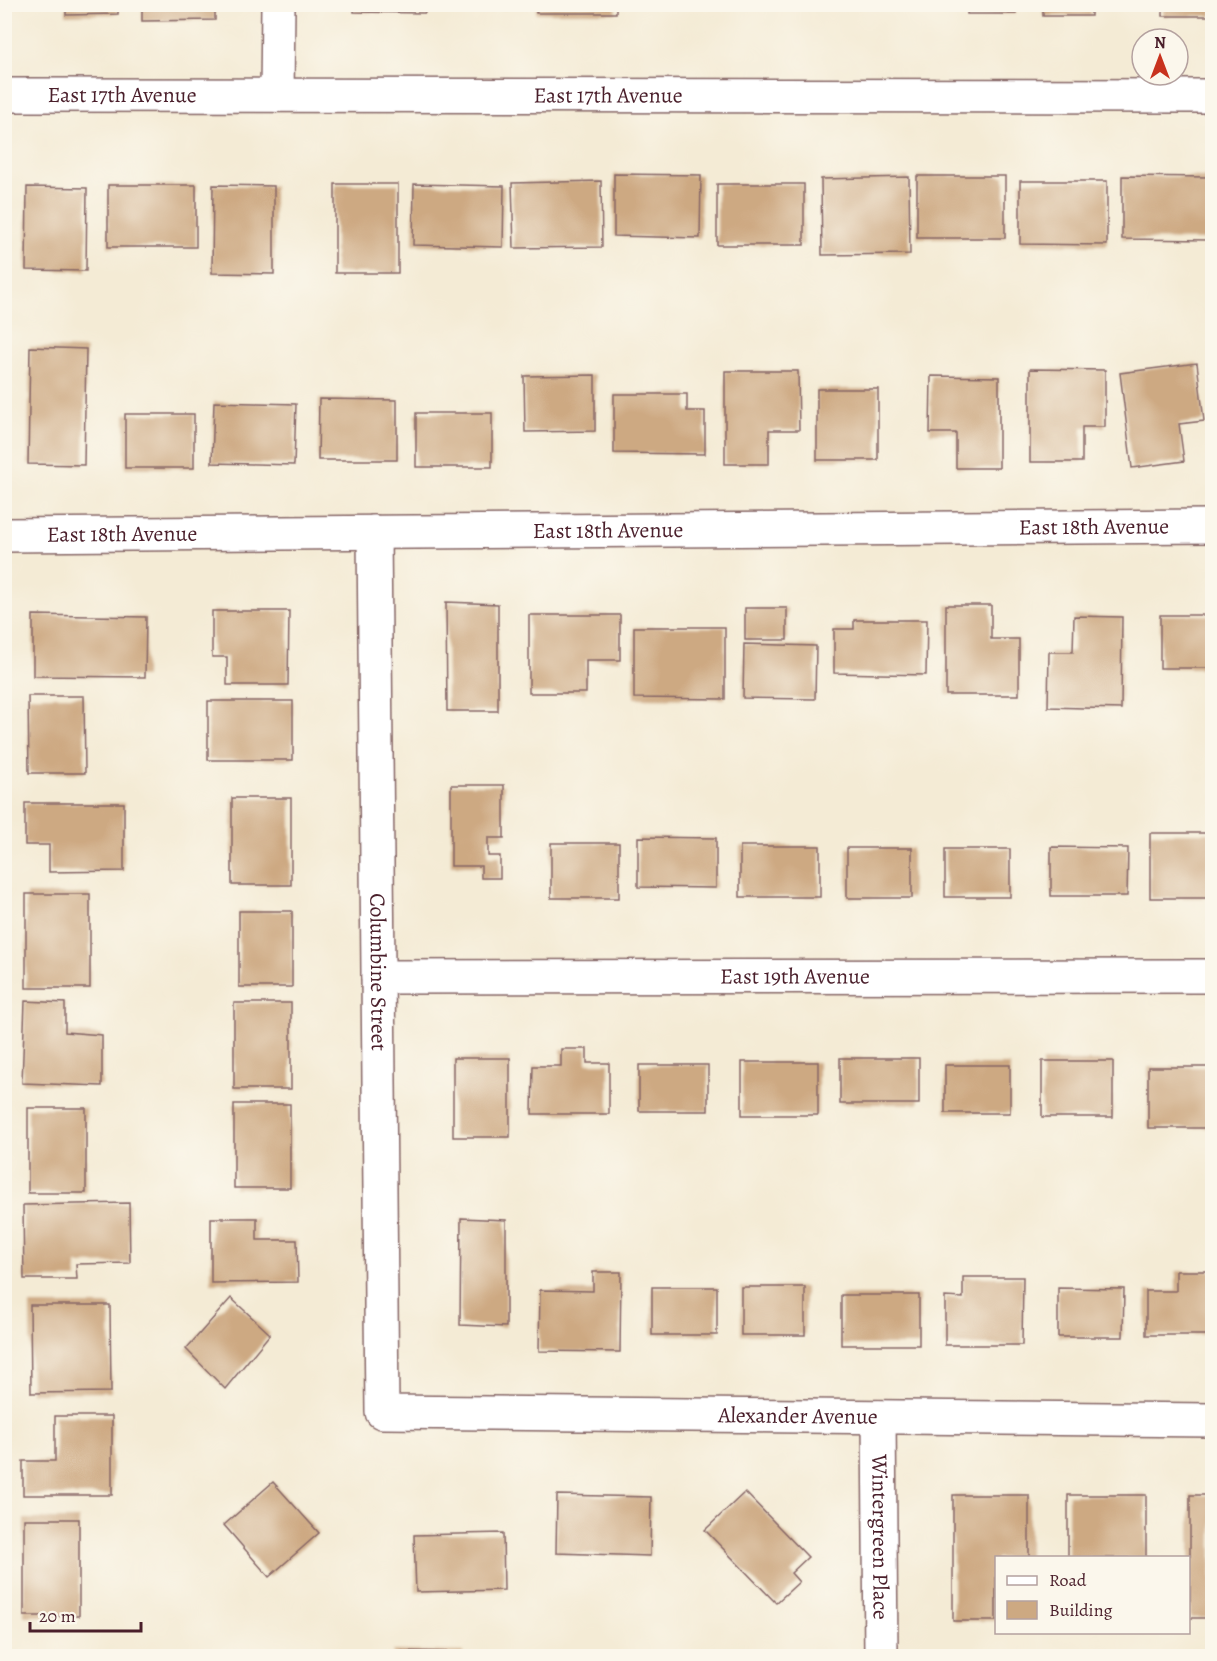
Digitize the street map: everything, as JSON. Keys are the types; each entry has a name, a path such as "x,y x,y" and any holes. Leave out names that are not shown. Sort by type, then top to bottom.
{"street":[{"path":"277,96 278,4"},
{"name":"East 17th Avenue","path":"4,96 1212,96"},
{"name":"East 18th Avenue","path":"4,535 1212,526"},
{"name":"Columbine Street","path":"374,532 382,1412"},
{"name":"East 19th Avenue","path":"378,977 1212,976"},
{"name":"Alexander Avenue","path":"382,1412 1212,1420"},
{"name":"Wintergreen Place","path":"879,1417 881,1656"}],"building":[{"path":"66,4 118,4 118,14 66,15"},
{"path":"142,4 215,4 215,20 142,21"},
{"path":"354,4 425,4 425,13 354,12"},
{"path":"435,4 508,4 508,9 435,7"},
{"path":"536,4 616,4 616,13 536,13"},
{"path":"646,4 692,4 692,7 646,7"},
{"path":"967,4 1016,4 1016,14 967,14"},
{"path":"1043,4 1091,4 1091,16 1043,16"},
{"path":"1163,4 1212,4 1212,16 1163,16"},
{"path":"614,174 701,175 700,238 614,236"},
{"path":"917,176 1005,176 1005,238 917,238"},
{"path":"1122,176 1210,177 1209,240 1122,239"},
{"path":"909,177 910,254 822,255 821,179"},
{"path":"601,181 602,247 514,248 512,183"},
{"path":"1020,181 1107,181 1107,245 1020,244"},
{"path":"335,184 398,184 398,273 335,273"},
{"path":"414,184 504,186 503,247 413,245"},
{"path":"717,184 804,184 804,245 717,245"},
{"path":"108,185 196,185 196,247 108,247"},
{"path":"213,185 274,186 274,274 212,273"},
{"path":"27,187 87,188 86,271 26,270"},
{"path":"30,347 86,349 84,465 28,464"},
{"path":"1197,363 1204,421 1179,424 1184,461 1132,468 1120,373"},
{"path":"1030,369 1105,370 1105,427 1082,427 1082,462 1030,462"},
{"path":"725,371 798,371 799,430 769,430 769,464 725,464"},
{"path":"595,375 595,431 525,432 524,376"},
{"path":"931,376 999,377 999,468 956,468 956,433 930,433"},
{"path":"817,389 878,389 878,460 817,460"},
{"path":"614,394 687,394 687,411 705,411 705,454 614,453"},
{"path":"319,399 397,400 397,460 318,460"},
{"path":"214,402 296,404 294,465 212,463"},
{"path":"416,413 492,413 492,467 416,467"},
{"path":"125,414 194,414 194,468 125,468"},
{"path":"446,602 498,604 498,711 447,711"},
{"path":"946,605 991,605 991,639 1019,639 1019,695 946,695"},
{"path":"745,608 787,608 787,640 745,640"},
{"path":"212,611 289,611 288,685 227,685 227,657 212,657"},
{"path":"33,615 146,617 145,677 33,676"},
{"path":"529,615 620,615 620,660 586,660 586,693 529,693"},
{"path":"1160,615 1212,615 1212,668 1160,668"},
{"path":"1074,616 1122,617 1121,709 1048,707 1049,652 1073,652"},
{"path":"854,620 927,620 926,675 834,673 834,629 854,629"},
{"path":"634,627 725,627 725,699 634,698"},
{"path":"744,644 816,646 815,699 743,698"},
{"path":"28,696 84,696 85,773 29,773"},
{"path":"208,701 293,701 293,760 208,760"},
{"path":"451,785 504,785 504,838 488,838 488,856 500,856 500,878 481,878 481,866 451,866"},
{"path":"232,798 291,798 291,885 232,885"},
{"path":"25,803 124,803 124,871 49,872 49,845 25,845"},
{"path":"1150,833 1212,833 1212,898 1150,898"},
{"path":"638,837 716,838 716,888 638,887"},
{"path":"551,843 619,843 619,898 551,898"},
{"path":"740,846 820,846 820,897 740,897"},
{"path":"1051,847 1128,848 1127,896 1051,896"},
{"path":"847,848 912,848 912,898 847,898"},
{"path":"945,849 1010,849 1010,897 945,897"},
{"path":"26,894 90,894 90,988 26,988"},
{"path":"239,911 292,911 292,987 239,987"},
{"path":"25,1001 65,1003 65,1032 102,1035 102,1086 22,1083"},
{"path":"234,1003 291,1003 291,1089 234,1089"},
{"path":"561,1049 587,1049 587,1063 609,1063 609,1114 532,1114 533,1066 561,1066"},
{"path":"453,1058 510,1058 510,1137 453,1137"},
{"path":"840,1058 919,1058 919,1104 840,1104"},
{"path":"1042,1061 1113,1061 1113,1117 1042,1117"},
{"path":"742,1062 818,1062 818,1115 742,1115"},
{"path":"639,1065 708,1065 708,1111 639,1111"},
{"path":"945,1065 1010,1065 1010,1113 945,1113"},
{"path":"1148,1067 1212,1067 1212,1128 1148,1128"},
{"path":"234,1104 290,1104 290,1188 234,1188"},
{"path":"28,1108 86,1108 86,1193 28,1193"},
{"path":"129,1203 130,1263 76,1264 77,1279 24,1279 23,1205"},
{"path":"211,1218 257,1218 257,1240 297,1240 298,1282 211,1283"},
{"path":"461,1218 506,1220 506,1327 460,1325"},
{"path":"1176,1271 1212,1271 1212,1335 1146,1335 1146,1291 1176,1291"},
{"path":"593,1272 621,1272 620,1352 539,1351 540,1290 593,1291"},
{"path":"963,1277 1023,1277 1022,1345 945,1345 945,1297 963,1298"},
{"path":"652,1287 717,1287 717,1335 652,1335"},
{"path":"741,1287 805,1287 805,1335 741,1335"},
{"path":"1058,1288 1124,1289 1123,1337 1058,1337"},
{"path":"841,1295 919,1295 919,1345 841,1345"},
{"path":"231,1298 270,1334 225,1389 186,1349"},
{"path":"30,1305 110,1305 111,1392 31,1393"},
{"path":"55,1416 112,1416 112,1495 23,1495 23,1461 55,1461"},
{"path":"273,1482 319,1533 269,1577 224,1525"},
{"path":"745,1492 808,1557 791,1573 799,1582 776,1603 705,1530"},
{"path":"557,1495 651,1497 650,1556 556,1553"},
{"path":"953,1495 1029,1495 1029,1556 995,1556 995,1621 953,1621"},
{"path":"1068,1495 1146,1495 1146,1556 1068,1556"},
{"path":"1190,1495 1212,1495 1212,1618 1190,1618"},
{"path":"24,1519 79,1519 79,1616 24,1616"},
{"path":"503,1533 504,1590 416,1592 414,1535"},
{"path":"393,1651 463,1652 463,1656 393,1656"}]}
